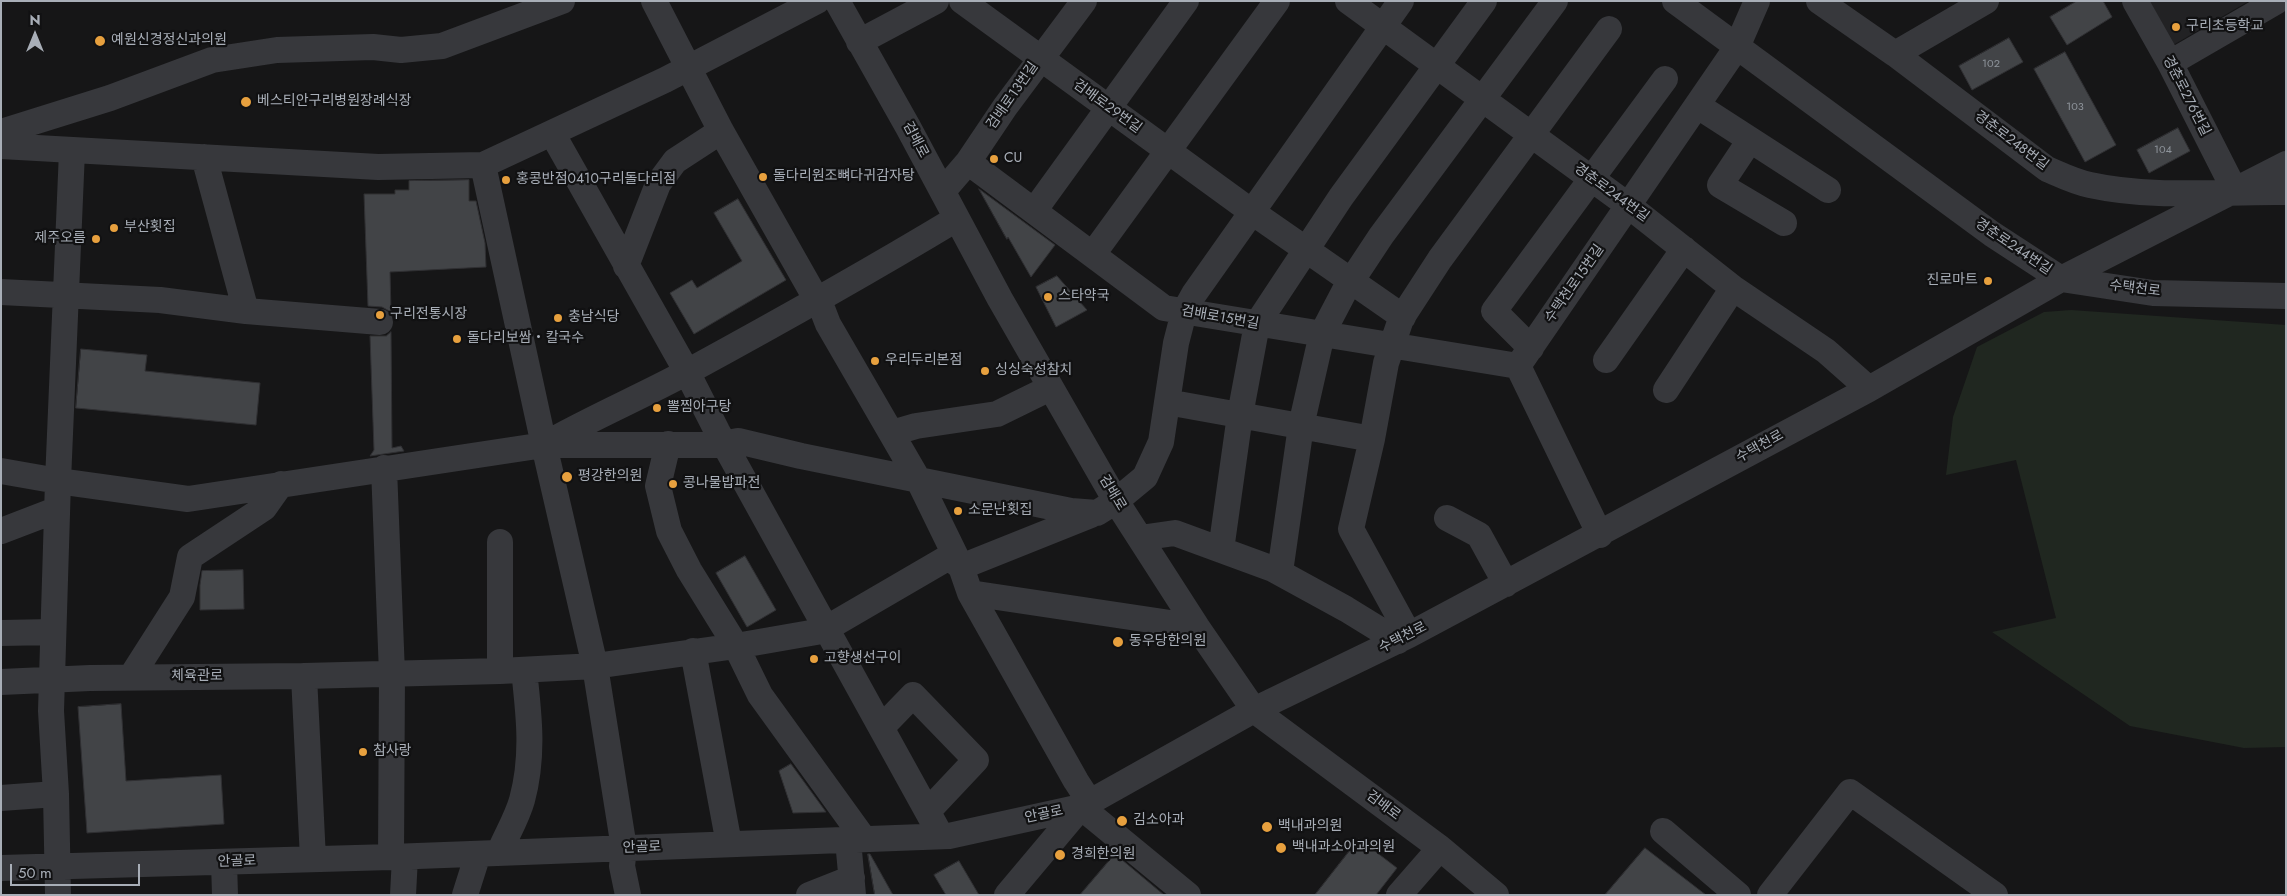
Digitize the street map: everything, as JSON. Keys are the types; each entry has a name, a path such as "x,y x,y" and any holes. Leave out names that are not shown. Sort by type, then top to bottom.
{"street":[{"path":"1,132 110,98 212,60 277,50 373,47 401,50 442,46 562,1"},
{"path":"654,1 721,131 817,301 828,324 919,481 961,567 970,594 1085,804 1188,895"},
{"path":"1,146 378,167 484,165 688,68 817,1"},
{"name":"검배로","path":"837,1 1050,388 1106,507 1140,538 1197,627 1254,710 1440,848 1496,895"},
{"path":"859,42 936,1"},
{"name":"검배로29번길","path":"962,1 1252,212 1403,317"},
{"name":"검배로13번길","path":"943,191 968,162 1040,59 1084,1"},
{"path":"1034,211 1186,1"},
{"path":"1092,254 1277,1"},
{"name":"경춘로244번길","path":"1348,1 1629,206 1733,288 1826,351 1869,390"},
{"path":"961,567 1106,507 1145,477 1161,442 1176,343 1184,312 1194,294 1401,1"},
{"path":"1221,550 1240,415 1257,324 1341,197 1484,1"},
{"path":"1280,572 1301,426 1322,334 1351,281 1381,236 1555,1"},
{"name":"경춘로244번길","path":"1675,1 1992,234 2061,279"},
{"name":"수택천로15번길","path":"1524,357 1737,47 1757,1"},
{"name":"경춘로248번길","path":"1819,1 1895,54 2047,169 2071,180 2114,188 2172,193 2286,192"},
{"path":"1895,54 1986,1"},
{"name":"경춘로276번길","path":"2135,1 2170,63 2235,191"},
{"path":"2170,63 2277,1"},
{"path":"1403,638 1351,529 1372,439 1386,363 1403,317 1440,259 1610,29"},
{"path":"1600,535 1524,357 1494,311 1665,79"},
{"path":"1698,106 1828,190"},
{"path":"626,266 658,184 675,161 721,131"},
{"path":"552,133 687,372 723,443 942,836"},
{"path":"1750,140 1720,185 1784,223"},
{"path":"58,895 51,680 56,510 72,151"},
{"path":"204,157 246,311"},
{"name":"검배로15번길","path":"968,162 1164,308 1394,344 1524,357"},
{"path":"2061,279 2286,164"},
{"path":"484,165 494,254 544,445 595,666 624,848 622,866 625,894"},
{"path":"544,445 581,424 687,372 817,301 956,219"},
{"path":"2124,247 2123,267 2129,279 2139,291"},
{"path":"1606,360 1684,249"},
{"name":"수택천로","path":"1254,710 1403,638 1600,535 1869,390 2061,279 2153,293 2286,296"},
{"path":"1666,390 1733,288"},
{"path":"1,292 160,300 246,311 380,322"},
{"path":"892,433 916,426 997,414 1050,388"},
{"path":"1167,402 1372,439"},
{"path":"1,471 188,499 544,445 723,443 738,441 919,481 1071,511 1106,507"},
{"path":"668,444 658,486 669,531 689,570 736,646 760,695 856,840 852,887 809,895"},
{"path":"384,468 398,857 403,895"},
{"path":"131,677 182,597 190,557 264,508 281,484"},
{"path":"1,531 56,510"},
{"path":"1447,518 1479,535 1506,584"},
{"path":"1140,538 1175,533 1280,572 1403,638"},
{"path":"465,895 522,801 531,756 530,722 512,671 500,542"},
{"name":"체육관로","path":"1,682 131,677 304,676 512,671 595,666 736,646 822,631 949,558 961,567"},
{"path":"970,594 1197,627"},
{"path":"1,633 53,632"},
{"path":"693,651 729,844"},
{"path":"304,676 313,859"},
{"path":"882,727 913,695 976,760 928,811"},
{"name":"안골로","path":"1,868 398,857 942,836 1085,804 1254,710"},
{"path":"1770,895 1850,792 1995,895"},
{"path":"1,798 56,794"},
{"path":"1007,895 1085,804"},
{"path":"1663,832 1738,895"},
{"path":"1399,895 1440,848"},
{"path":"224,862 225,895"}],"shaded area":[{"name":"구리초등학교","path":"2133,1 2249,1 2161,52"},
{"path":"2071,310 2286,325 2286,747 2244,748 2130,726 1992,632 2056,618 2016,460 1946,475 1953,417 1977,347 2044,312"}],"building":[{"path":"2077,1 2103,1 2112,17 2067,45 2050,17"},
{"path":"2009,38 2023,62 1972,90 1959,66"},
{"path":"2065,52 2116,145 2085,162 2034,69"},
{"path":"2178,128 2190,151 2149,173 2137,150"},
{"path":"469,180 469,201 476,201 485,243 486,267 390,272 391,312 382,307 368,306 364,194 395,194 395,190 409,190 409,181"},
{"path":"979,189 1055,245 1031,277 1008,237 1007,239"},
{"path":"738,199 786,280 694,334 670,293 692,280 697,288 742,261 714,213"},
{"path":"1057,276 1087,310 1056,327 1036,287"},
{"path":"391,332 392,448 401,446 404,451 370,456 374,450 370,336 386,336"},
{"path":"81,349 147,355 145,371 260,383 256,425 76,408"},
{"path":"745,556 776,610 747,627 716,573"},
{"path":"243,570 244,609 200,610 202,571"},
{"path":"121,704 126,781 221,775 224,824 87,833 78,707"},
{"path":"791,764 826,812 793,813 779,771"},
{"path":"1359,839 1397,868 1376,895 1315,895"},
{"path":"1645,848 1706,895 1605,895"},
{"path":"868,854 870,854 893,895 875,895"},
{"path":"1115,854 1164,895 1080,895"},
{"path":"959,861 979,895 946,895 934,875"}],"place":[{"name":"구리초등학교","path":"2176,27"},
{"name":"예원신경정신과의원","path":"100,41"},
{"name":"베스티안구리병원장례식장","path":"246,102"},
{"name":"CU","path":"994,159"},
{"name":"돌다리원조뼈다귀감자탕","path":"763,177"},
{"name":"홍콩반점0410구리돌다리점","path":"506,180"},
{"name":"부산횟집","path":"114,228"},
{"name":"제주오름","path":"96,239"},
{"name":"진로마트","path":"1988,281"},
{"name":"스타약국","path":"1048,297"},
{"name":"구리전통시장","path":"380,315"},
{"name":"충남식당","path":"558,318"},
{"name":"돌다리보쌈・칼국수","path":"457,339"},
{"name":"우리두리본점","path":"875,361"},
{"name":"싱싱숙성참치","path":"985,371"},
{"name":"뽈찜아구탕","path":"657,408"},
{"name":"평강한의원","path":"567,477"},
{"name":"콩나물밥파전","path":"673,484"},
{"name":"소문난횟집","path":"958,511"},
{"name":"동우당한의원","path":"1118,642"},
{"name":"고향생선구이","path":"814,659"},
{"name":"참사랑","path":"363,752"},
{"name":"김소아과","path":"1122,821"},
{"name":"백내과의원","path":"1267,827"},
{"name":"백내과소아과의원","path":"1281,848"},
{"name":"경희한의원","path":"1060,855"}]}
